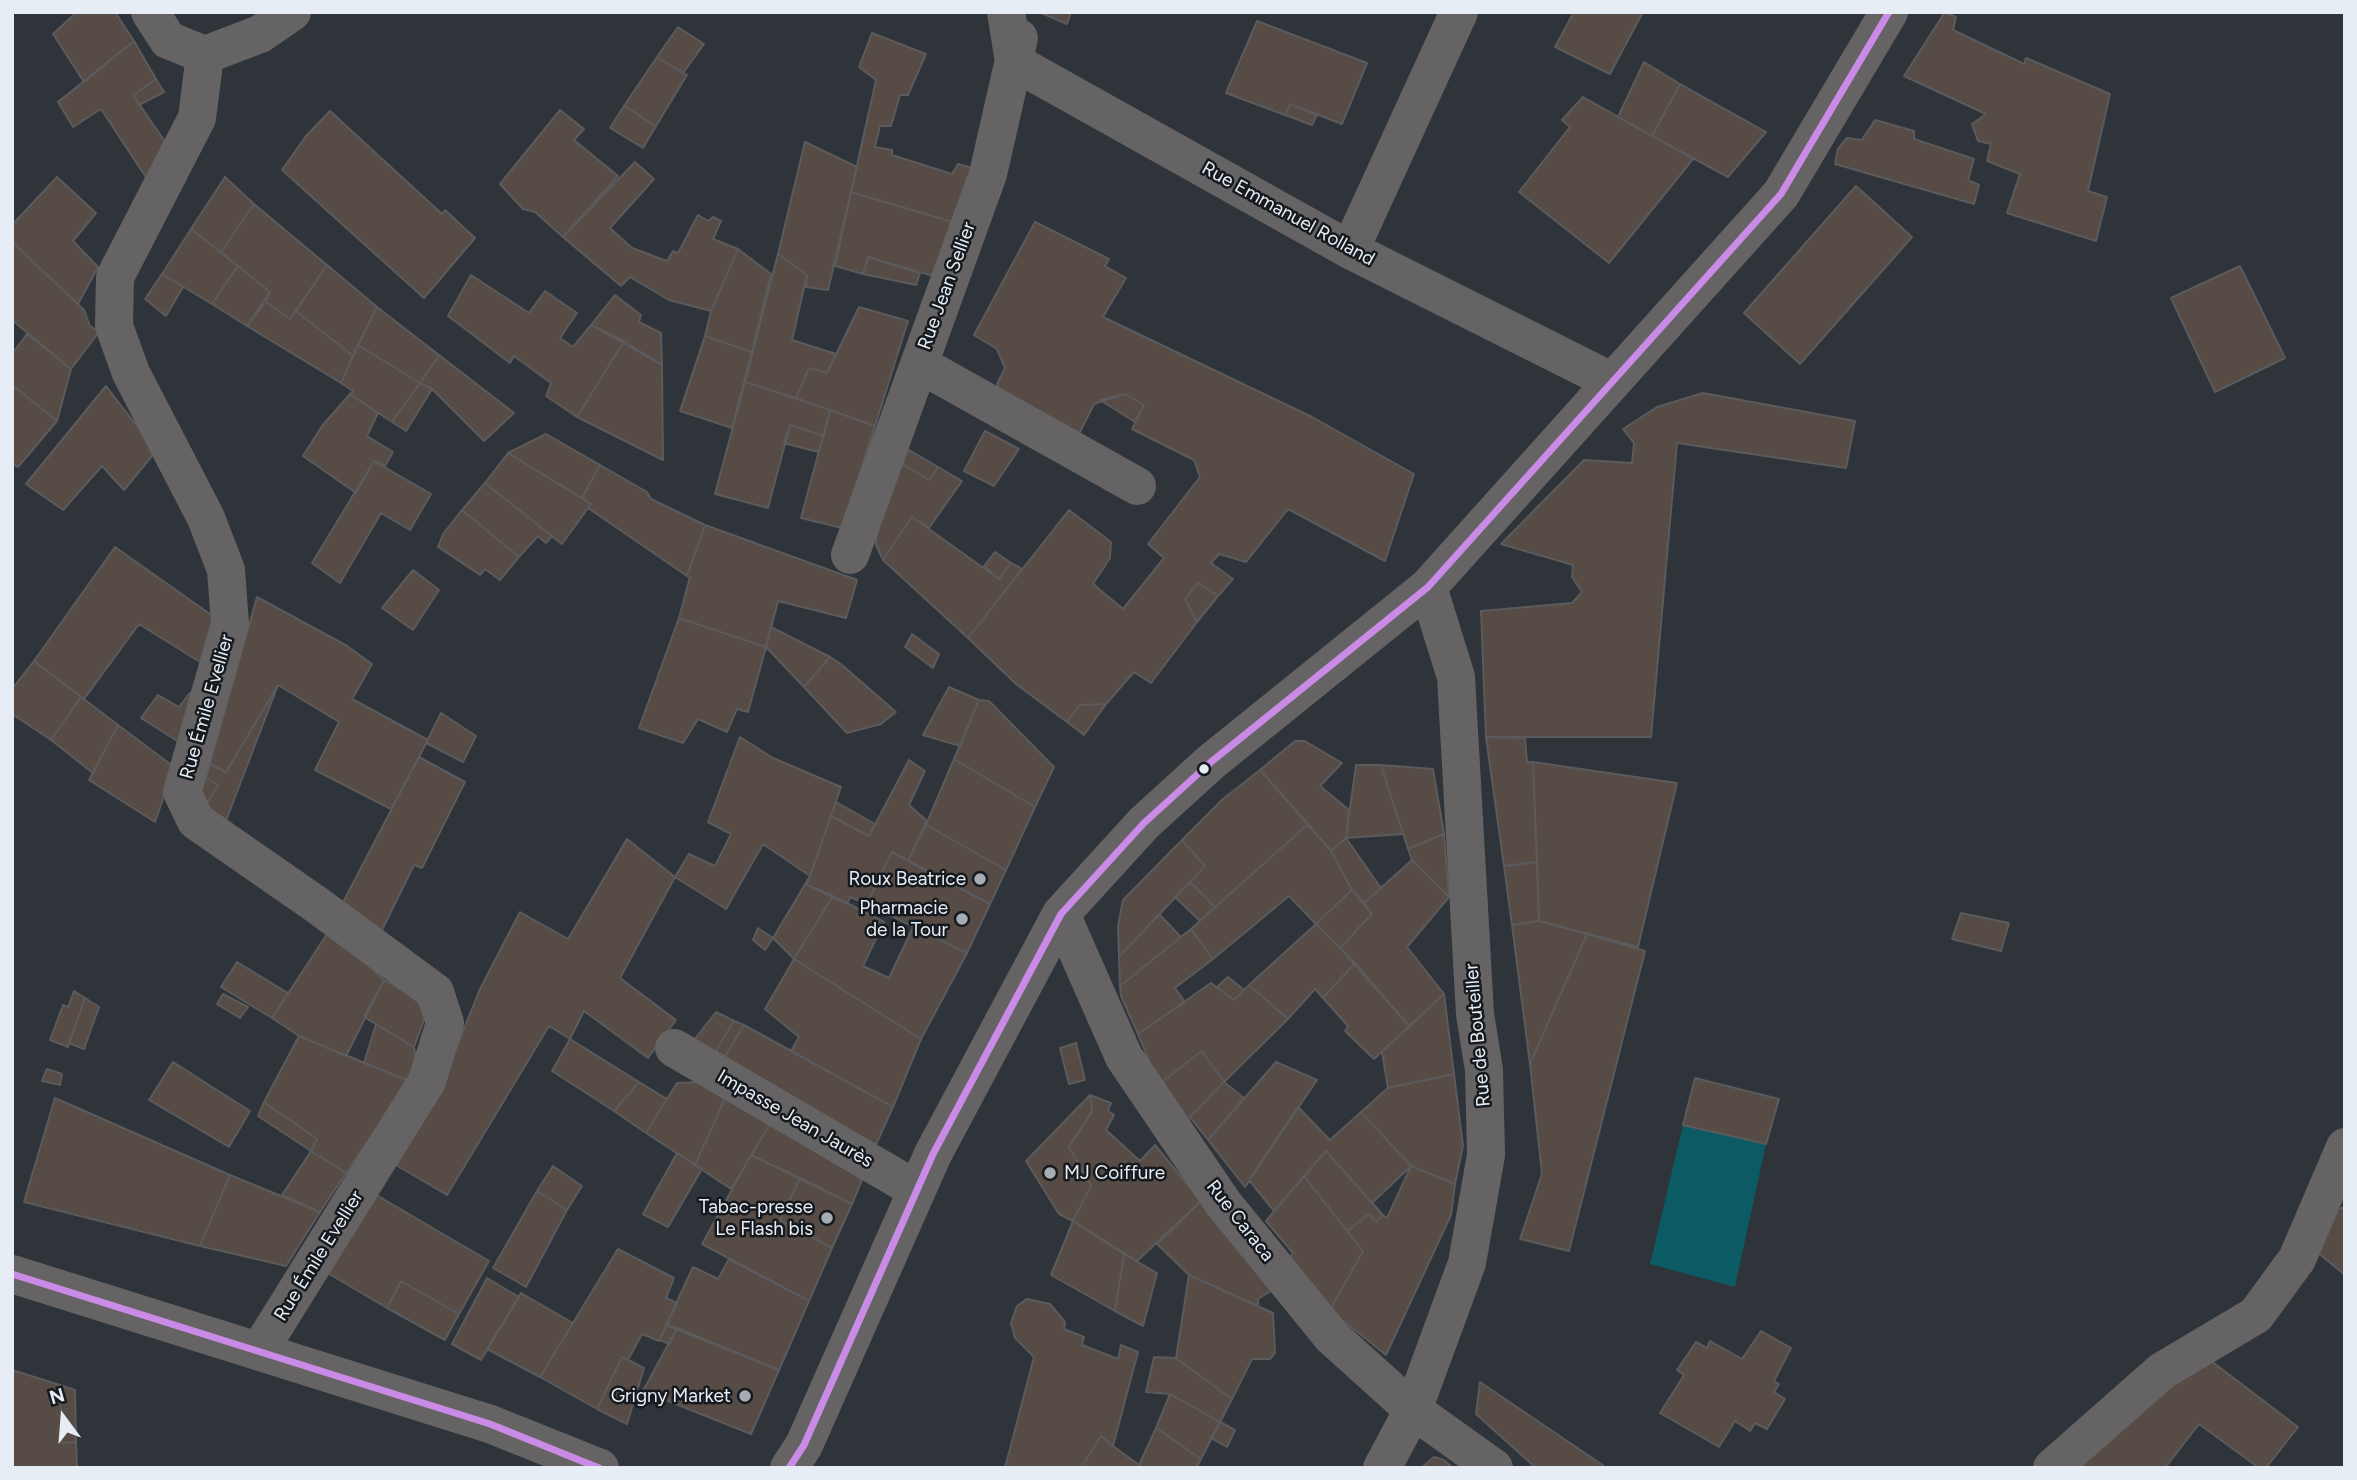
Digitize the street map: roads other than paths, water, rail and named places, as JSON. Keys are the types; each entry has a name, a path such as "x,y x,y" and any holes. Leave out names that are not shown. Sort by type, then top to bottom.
{"street":[{"path":"150,12 168,40 205,55 261,34 292,12"},
{"path":"1006,12 1014,62"},
{"name":"Rue Jean Sellier","path":"850,555 988,174 1024,12"},
{"path":"1350,250 1458,12"},
{"path":"792,1467 933,1154 1061,914 1144,823 1211,762 1428,587 1781,194 1889,12"},
{"name":"Rue Émile Evellier","path":"205,55 197,118 115,277 114,326 131,373 206,518 226,570 230,624 182,792 196,821 435,992 445,1023 427,1081 259,1351"},
{"name":"Rue Emmanuel Rolland","path":"1014,62 1350,250 1611,381"},
{"path":"919,364 1137,486"},
{"name":"Rue de Bouteiller","path":"1382,1468 1413,1410 1467,1263 1486,1155 1484,1070 1475,1014 1456,677 1428,587"},
{"name":"Rue Caraca","path":"1061,914 1124,1057 1223,1203 1332,1337 1413,1410 1494,1468"},
{"name":"Impasse Jean Jaurès","path":"674,1048 917,1190"},
{"path":"2052,1468 2162,1371 2256,1315 2297,1259 2345,1147"},
{"path":"12,1274 490,1424 600,1468"}],"water":[{"path":"1683,1125 1766,1144 1735,1287 1650,1264"}],"place":[{"name":"Roux Beatrice","path":"980,879"},
{"name":"Pharmacie de la Tour","path":"962,919"},
{"name":"MJ Coiffure","path":"1050,1173"},
{"name":"Tabac-presse Le Flash bis","path":"827,1218"},
{"name":"Grigny Market","path":"745,1396"}]}
